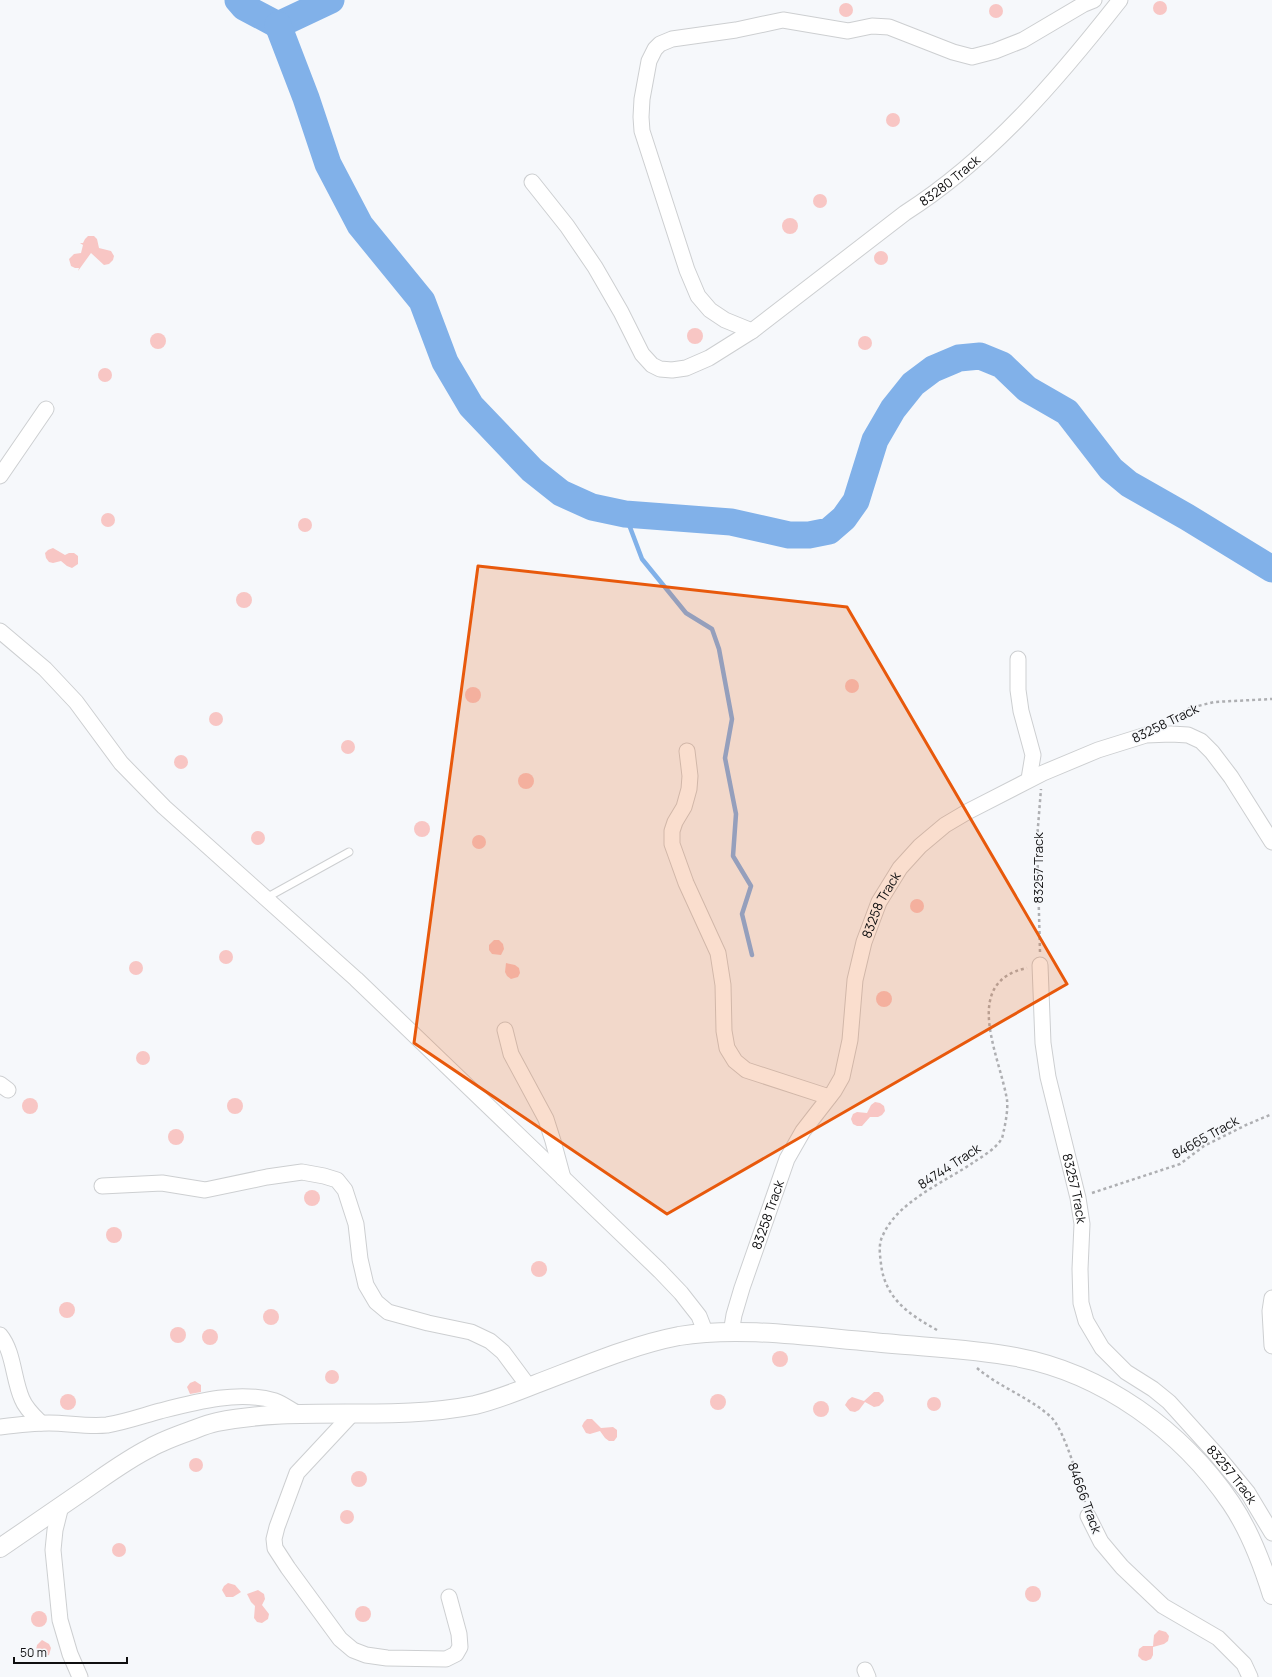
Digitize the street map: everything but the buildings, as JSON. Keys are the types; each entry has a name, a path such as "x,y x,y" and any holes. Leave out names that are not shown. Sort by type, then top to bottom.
{"street":[{"path":"752,331 724,320 710,310 698,296 687,270 642,131 640,117 649,61 655,49 660,44 672,39 736,30 783,20 848,31 872,26 888,27 954,52 972,57 995,51 1023,40 1084,4 1094,0"},
{"name":"83280 Track","path":"532,182 567,226 595,267 621,312 642,354 652,365 660,369 672,370 686,368 709,358 752,331 905,213 932,195 987,149 1054,82 1078,55 1120,0"},
{"path":"0,476 46,409"},
{"path":"0,631 45,669 76,702 121,763 170,812 356,979 562,1178 660,1270 699,1316 706,1334"},
{"path":"1018,659 1018,690 1021,711 1033,755 1030,779"},
{"name":"83258 Track","path":"730,1333 742,1288 787,1159 807,1126 829,1098 842,1077 850,1040 855,980 864,942 880,902 900,868 920,846 945,825 1043,773 1098,750 1146,735 1171,734 1188,735 1201,741 1212,752 1231,776 1272,842"},
{"path":"688,752 690,776 689,789 684,807 675,822 672,831 672,844 686,883 718,953 724,985 724,1031 727,1048 735,1061 746,1070 829,1098"},
{"name":"83257 Track","path":"1040,965 1043,1043 1048,1078 1078,1198 1082,1224 1080,1268 1081,1303 1086,1321 1102,1348 1108,1355 1126,1372 1169,1402 1211,1448 1248,1493 1272,1533"},
{"path":"505,1030 511,1054 546,1119 562,1178"},
{"path":"102,1186 162,1183 205,1190 273,1176 302,1172 337,1180 345,1190 356,1224 360,1259 366,1285 376,1302 388,1312 428,1323 471,1332 490,1341 503,1352 529,1387"},
{"path":"1272,1298 1270,1311 1272,1346"},
{"path":"0,1548 151,1447 214,1423 246,1418 299,1414 427,1412 457,1408 500,1398 602,1359 679,1336 754,1332 957,1350 1018,1357 1058,1368 1093,1384 1122,1399 1154,1421 1182,1445 1210,1476 1232,1506 1247,1531 1264,1570 1272,1594"},
{"path":"0,1335 9,1354 22,1400 29,1411 41,1423"},
{"path":"0,1427 41,1423 87,1426 107,1425 159,1411 206,1401 230,1398 246,1398 275,1402 299,1414"},
{"path":"352,1413 297,1473 277,1527 274,1539 275,1548 340,1639 353,1650 366,1655 387,1658 446,1659 456,1654 460,1647 459,1634 449,1597"},
{"path":"61,1506 54,1530 53,1550 60,1620 70,1654 80,1677"},
{"name":"84666 Track","path":"1088,1516 1101,1542 1122,1567 1163,1606 1218,1638 1244,1664 1250,1677"}],"lane":[{"path":"266,898 349,852"}],"path":[{"name":"83258 Track","path":"1171,719 1190,708 1214,702 1272,699"},
{"name":"83257 Track","path":"1040,965 1037,839 1043,773"},
{"name":"84744 Track","path":"938,1331 902,1308 887,1286 881,1268 879,1250 882,1235 891,1220 906,1206 986,1154 1002,1139 1006,1119 1007,1101 988,1013 990,995 996,984 1005,975 1019,969 1040,965"},
{"name":"84665 Track","path":"1078,1198 1180,1164 1204,1146 1272,1114"},
{"name":"84666 Track","path":"957,1350 986,1376 1027,1400 1051,1418 1065,1444 1078,1477 1088,1516"}],"highlighted area":[{"path":"478,566 847,607 1067,984 667,1214 414,1043"}],"waterway":[{"path":"238,0 244,7 278,25 331,0"},
{"path":"278,25 306,98 328,164 360,225 422,301 445,362 471,406 532,470 561,493 592,507 625,514 731,522 789,535 809,535 829,531 844,518 856,501 875,440 893,409 913,384 933,369 959,358 980,356 1002,365 1027,389 1067,412 1111,469 1129,484 1187,517 1272,569"},
{"path":"625,514 642,559 686,613 712,629 719,649 732,719 725,758 736,814 733,856 751,886 742,914 752,955"}]}
